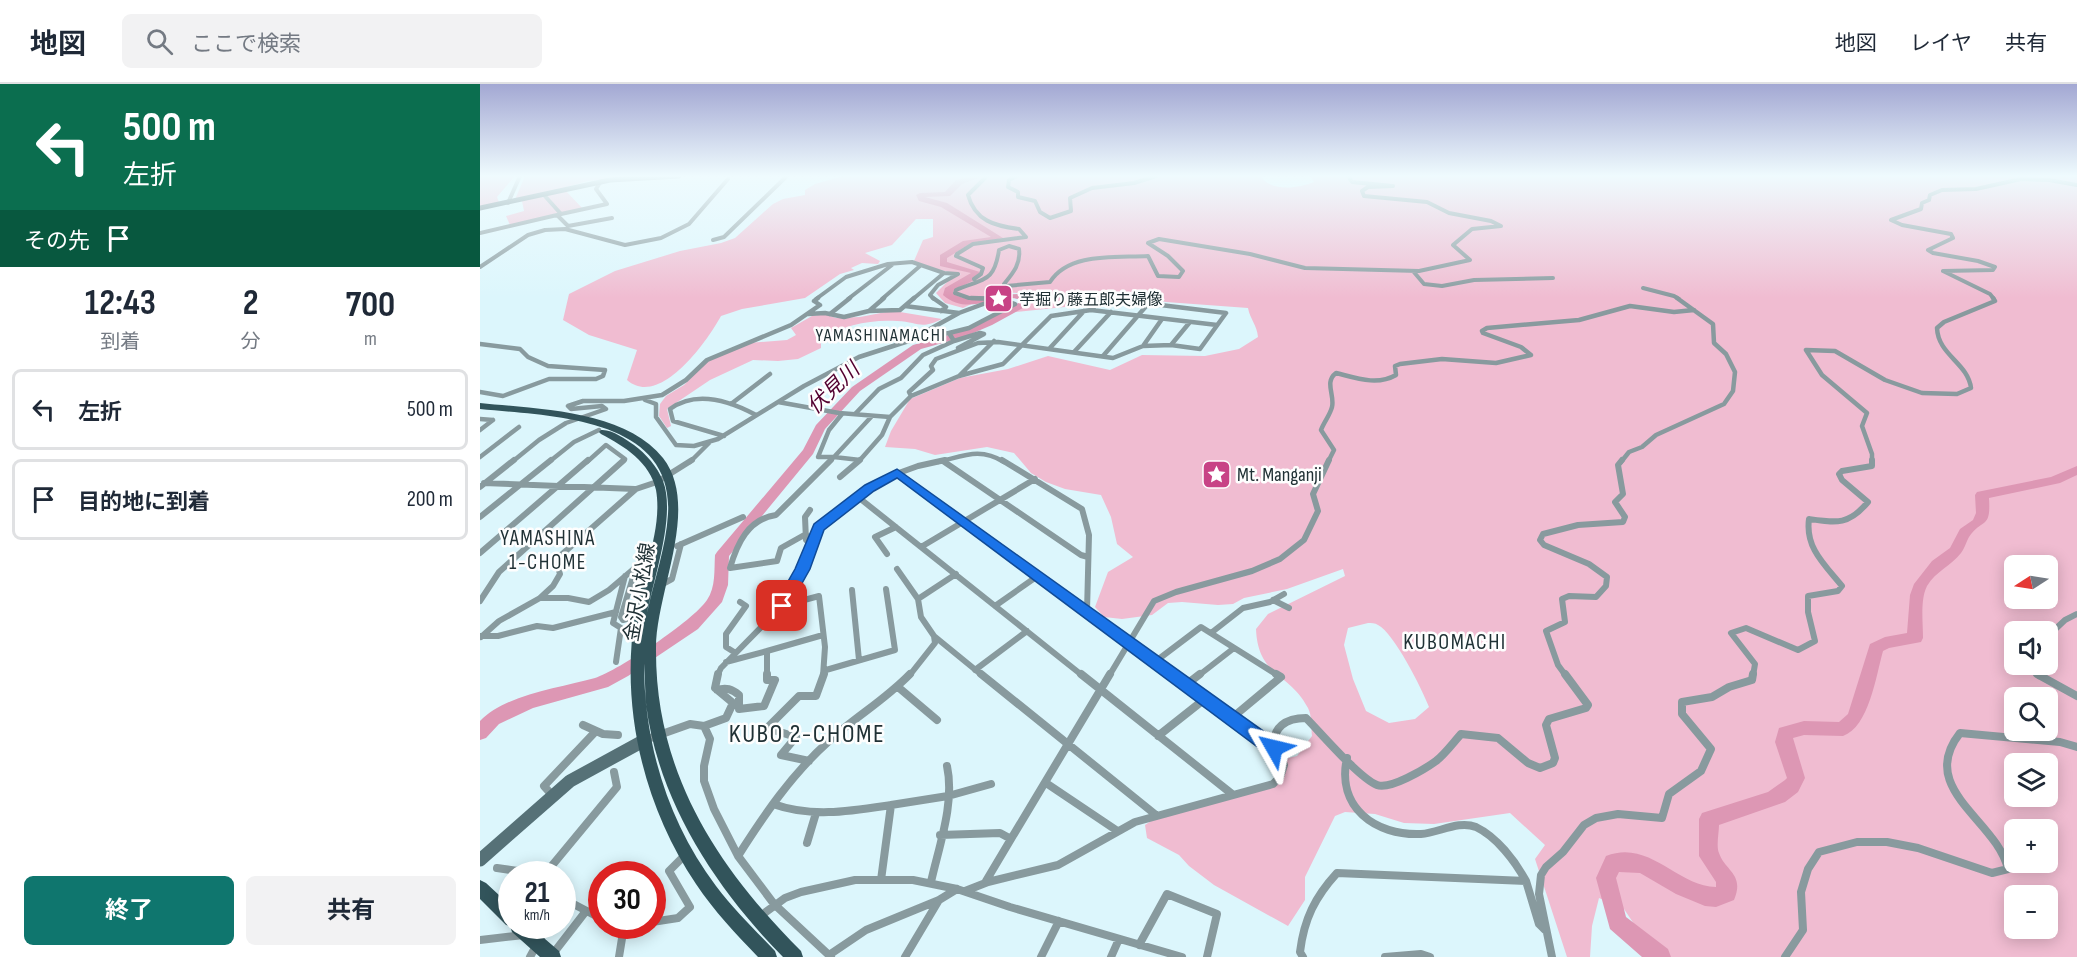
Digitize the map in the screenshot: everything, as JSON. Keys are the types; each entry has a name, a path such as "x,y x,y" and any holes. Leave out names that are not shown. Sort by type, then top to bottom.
{"main road":[{"name":"金沢小松線","path":"480,406 578,418 607,426 636,439 660,459 672,487 675,515 644,657"},
{"name":"金沢小松線","path":"480,412 566,423 599,430 632,448 653,470 661,492 659,529 640,615 652,737 650,768 663,806 687,853 711,892 769,957"},
{"name":"金沢小松線","path":"652,737 682,806 709,856 759,918 795,957"},
{"path":"480,888 498,905"},
{"path":"528,940 552,956"}],"street":[{"path":"480,233 551,217"},
{"path":"560,217 568,226 612,218"},
{"path":"480,267 528,235 545,230 565,229 625,246 661,238 689,224 695,217"},
{"path":"713,240 724,237 745,217"},
{"path":"919,335 949,334 969,327 1015,304 987,298 963,297 955,293 959,287 981,274 983,268 956,256 957,254 973,244 1026,237 1019,229 994,225 983,217"},
{"path":"967,283 992,275 999,250 1014,246 1019,249 1020,254 1015,271 1004,284 1006,286 1050,282 1057,271 1064,266 1087,259 1114,260 1148,256 1158,276 1179,277 1182,271 1168,256 1148,243 1159,238 1275,258 1305,268 1413,271 1470,260 1453,245 1472,229 1501,226 1491,221 1469,217"},
{"path":"1552,957 1540,894 1541,875 1552,859 1564,852 1576,831 1584,823 1612,814 1648,819 1662,818 1669,794 1701,771 1711,749 1682,714 1682,702 1712,697 1729,687 1752,680 1755,664 1731,633 1746,628 1798,650 1815,641 1808,612 1808,596 1838,591 1842,586 1812,549 1807,526 1809,519 1840,524 1853,519 1868,501 1842,480 1839,474 1842,471 1872,466 1872,454 1862,426 1867,413 1822,375 1806,350 1835,351 1886,380 1922,393 1957,394 1971,388 1972,381 1967,373 1946,352 1936,336 1937,328 1944,322 1995,302 1990,294 1943,271 1981,271 1993,270 1995,267 1978,261 1933,253 1928,250 1950,241 1953,238 1951,234 1932,228 1897,224 1891,220 1900,217"},
{"path":"482,484 566,423 606,409 602,406 571,409 568,406 583,401 642,400 675,389 707,360 791,325 808,314 820,305 814,301 846,277 894,263 912,262 944,273 958,274 938,285 930,295 936,302 946,307 941,311"},
{"path":"830,314 894,263"},
{"path":"869,311 920,266"},
{"path":"1413,271 1424,284 1442,286 1474,280 1553,278"},
{"path":"808,314 830,314 844,317 869,311 900,310 944,273"},
{"path":"704,726 710,739 704,766 704,781 714,809 738,856 774,904 830,956 866,930 961,890 986,881 1057,866 1116,830 1156,815 1273,784 1280,777 1284,765 1274,748 1272,739 1277,729 1285,721 1298,717 1306,718 1377,785 1386,786 1436,761 1461,734 1498,738 1528,763 1540,768 1553,762 1555,758 1546,725 1549,719 1586,708 1588,705 1558,665 1546,631 1565,622 1563,599 1569,596 1596,597 1606,586 1607,577 1588,564 1544,545 1540,540 1543,534 1562,527 1589,524 1617,525 1623,522 1624,517 1615,502 1623,494 1622,480 1617,465 1629,453 1642,447 1656,435 1724,404 1736,381 1735,372 1726,354 1714,343 1713,324 1674,296 1643,288"},
{"path":"910,396 909,392 933,370 931,366 936,359 978,343 994,341 1118,357 1143,346 1171,345 1200,349 1226,313 1103,298 1090,310"},
{"path":"642,400 656,404 656,417 676,445 695,447 724,436 843,363 881,346 919,335 970,307 994,300"},
{"path":"1103,356 1148,304"},
{"path":"905,306 959,314"},
{"path":"986,881 1149,607 1162,596 1247,572 1287,555 1300,544 1314,524 1318,511 1313,494 1334,450 1321,430 1331,410 1333,402 1329,383 1336,373 1380,381 1389,380 1396,375 1395,366 1400,364 1442,359 1482,363 1509,361 1531,355 1521,347 1487,335 1482,331 1487,328 1579,320 1621,306 1644,306 1674,312 1694,310"},
{"path":"840,477 860,460 882,435 890,417 910,396 959,376 1003,364 1051,316 1090,310 1217,325"},
{"path":"1048,349 1084,311"},
{"path":"1074,352 1111,312"},
{"path":"1143,346 1162,319"},
{"path":"1171,345 1190,322"},
{"path":"949,334 953,340"},
{"path":"855,414 879,388 901,378 922,356 953,340 984,334 948,355"},
{"path":"959,376 994,341"},
{"path":"480,344 520,349 525,356 559,369 605,370 603,376 594,381 557,378 536,381 501,397 480,393"},
{"path":"731,404 771,374"},
{"path":"724,436 673,421 670,409 686,399 696,397 731,404 756,415"},
{"path":"778,402 841,414 890,417"},
{"path":"841,414 829,430 818,457 860,460"},
{"path":"806,534 781,548 777,561 730,568 734,555 748,530 766,515 776,515 801,489 812,482 872,416"},
{"path":"480,419 493,420 480,430"},
{"path":"480,457 519,427"},
{"path":"480,517 574,442 599,430"},
{"path":"482,484 636,489 668,476 699,455 709,443"},
{"path":"480,553 606,445 625,459 499,572 480,602"},
{"path":"717,690 716,679 726,662 782,606 802,569 818,528 858,497 897,472 943,460 977,453 990,453 1082,509 1089,535 1087,611"},
{"path":"943,460 1081,555 1088,557"},
{"path":"897,472 1274,748"},
{"path":"921,547 1035,479"},
{"path":"480,637 499,621 540,598 554,586 560,574 556,564 560,556 636,489"},
{"path":"858,497 1232,794"},
{"path":"810,510 805,517 806,540 811,545"},
{"path":"659,587 672,579 679,545 743,517"},
{"path":"887,554 875,537 896,527"},
{"path":"540,598 568,598 589,602 609,590 636,567 621,617 622,620 640,615"},
{"path":"897,569 918,599 921,617 934,636 1156,815"},
{"path":"918,599 956,574"},
{"path":"995,606 1039,575"},
{"path":"616,662 621,628 613,623 625,576"},
{"path":"826,670 895,650 886,589"},
{"path":"852,590 859,660"},
{"path":"1210,633 1243,608 1273,600 1284,594"},
{"path":"782,606 819,596 826,670 816,696 799,696 767,728 796,737 781,755 809,761"},
{"path":"1273,600 1289,608"},
{"path":"734,652 726,647 726,634 746,606 740,602"},
{"path":"480,637 498,636 537,626 553,628 616,612"},
{"path":"2058,627 2077,614"},
{"path":"1156,661 1201,627 1281,677 1233,717"},
{"path":"975,670 1027,631"},
{"path":"726,662 823,635"},
{"path":"738,856 773,804 809,761 830,739 861,718 898,687 927,655 935,643 934,636"},
{"path":"1187,684 1234,648"},
{"path":"717,690 733,689 739,695 739,709 764,706 775,680 767,680 767,651"},
{"path":"2038,675 2077,696"},
{"path":"898,687 937,720"},
{"path":"480,860 552,795 604,760 652,737 690,724 704,726 726,718 733,703 717,690"},
{"path":"1158,736 1206,698"},
{"path":"584,725 596,731 618,735"},
{"path":"552,795 544,786 596,731"},
{"path":"1785,957 1803,930 1801,892 1808,869 1819,852 1857,842 1887,842 1918,848 1992,873 2008,869 2008,858 2001,847 1963,807 1948,779 1947,757 1952,743 1960,733 2061,742 2077,747"},
{"path":"1347,758 1344,783 1348,798 1359,813 1387,831 1402,834 1425,834 1468,825 1482,832 1520,867 1539,924 1546,931"},
{"path":"931,882 948,796 951,774 948,766"},
{"path":"556,861 617,788 614,772"},
{"path":"1046,783 1116,830"},
{"path":"773,804 787,810 816,813 948,796 991,784"},
{"path":"881,879 891,805"},
{"path":"807,843 816,813"},
{"path":"940,835 1000,834 1011,839"},
{"path":"666,920 684,916 690,906 669,871 687,853"},
{"path":"1304,957 1300,952 1306,912 1316,896 1337,873 1526,881"},
{"path":"759,918 774,904 785,898 821,887 855,880 931,882 1182,957"},
{"path":"1139,945 1167,894 1217,914 1207,957"},
{"path":"905,957 939,900"},
{"path":"552,956 586,911 576,906"},
{"path":"1041,957 1059,921"},
{"path":"619,957 622,939"},
{"path":"1111,957 1119,939"},
{"path":"480,940 528,940"},
{"path":"1385,957 1421,954 1430,957"}],"shaded area":[{"path":"506,217 548,217 510,225"},
{"path":"759,217 2077,217 2077,957 1671,957 1644,939 1624,909 1599,898 1592,926 1590,957 1567,957 1535,859 1545,845 1510,813 1434,824 1404,823 1375,814 1345,812 1335,816 1305,877 1305,900 1288,926 1214,885 1189,866 1179,855 1147,838 1145,825 1151,821 1280,782 1288,758 1297,756 1312,736 1311,718 1300,696 1268,666 1262,657 1256,629 1268,614 1345,576 1343,569 1287,589 1244,598 1233,604 1168,603 1152,615 1122,619 1104,617 1095,607 1108,572 1133,557 1117,544 1111,517 1101,495 1065,489 1046,482 1031,473 1014,453 987,447 935,455 915,449 885,447 891,431 910,399 960,378 1008,369 1048,356 1110,370 1142,355 1205,356 1239,349 1258,337 1248,308 1166,302 1111,291 1084,305 1015,312 1034,299 1016,293 1007,293 998,294 963,308 945,303 936,293 949,280 961,274 939,270 914,261 923,240 933,237 933,219 916,219 892,245 865,253 880,261 878,264 862,263 851,268 854,270 840,274 805,298 742,309 721,316 705,340 681,368 668,379 654,386 640,387 627,380 637,350 589,335 563,320 569,294 615,271 680,251 735,238","holes":["1368,623 1378,625 1392,639 1414,675 1429,707 1415,719 1389,723 1366,711 1353,679 1344,645 1348,628"]},
{"path":"886,312 942,319 924,325 887,321 868,322 848,327 821,339 821,348 798,359 753,360 710,380 667,409 671,426 667,428 659,416 660,404 666,396 684,385 708,360 748,343 787,340 796,335 791,328 812,316 824,314 836,318 860,317"}],"waterway":[{"name":"伏見川","path":"480,733 493,719 529,702 602,682 622,672 693,625 714,602 721,585 722,555 809,451 820,428 856,389 917,347 960,335 989,323 1027,302 1027,297 1017,296 966,302 948,295 948,290 973,277 976,272 943,264 943,257 966,243 999,238 964,217"},
{"path":"1660,957 1617,922 1606,878 1613,863 1642,864 1683,888 1705,896 1716,897 1727,893 1726,879 1709,856 1709,819 1779,797 1792,786 1796,778 1784,742 1785,733 1804,728 1843,729 1855,718 1876,648 1885,643 1915,638 1917,595 1921,584 1937,564 1955,551 1965,532 1979,522 1983,513 1982,495 2055,480 2077,470"}],"tunnel":[{"path":"636,567 654,558"}],"place":[{"name":"芋掘り藤五郎夫婦像","path":"998,299"},
{"name":"Mt. Manganji","path":"1216,474"}],"district":[{"name":"YAMASHINAMACHI","path":"881,335"},
{"name":"YAMASHINA 1-CHOME","path":"548,550"},
{"name":"KUBOMACHI","path":"1455,641"},
{"name":"KUBO 2-CHOME","path":"807,733"}],"route":[{"path":"782,606 802,569 818,528 870,488 897,472 1274,748"}]}
